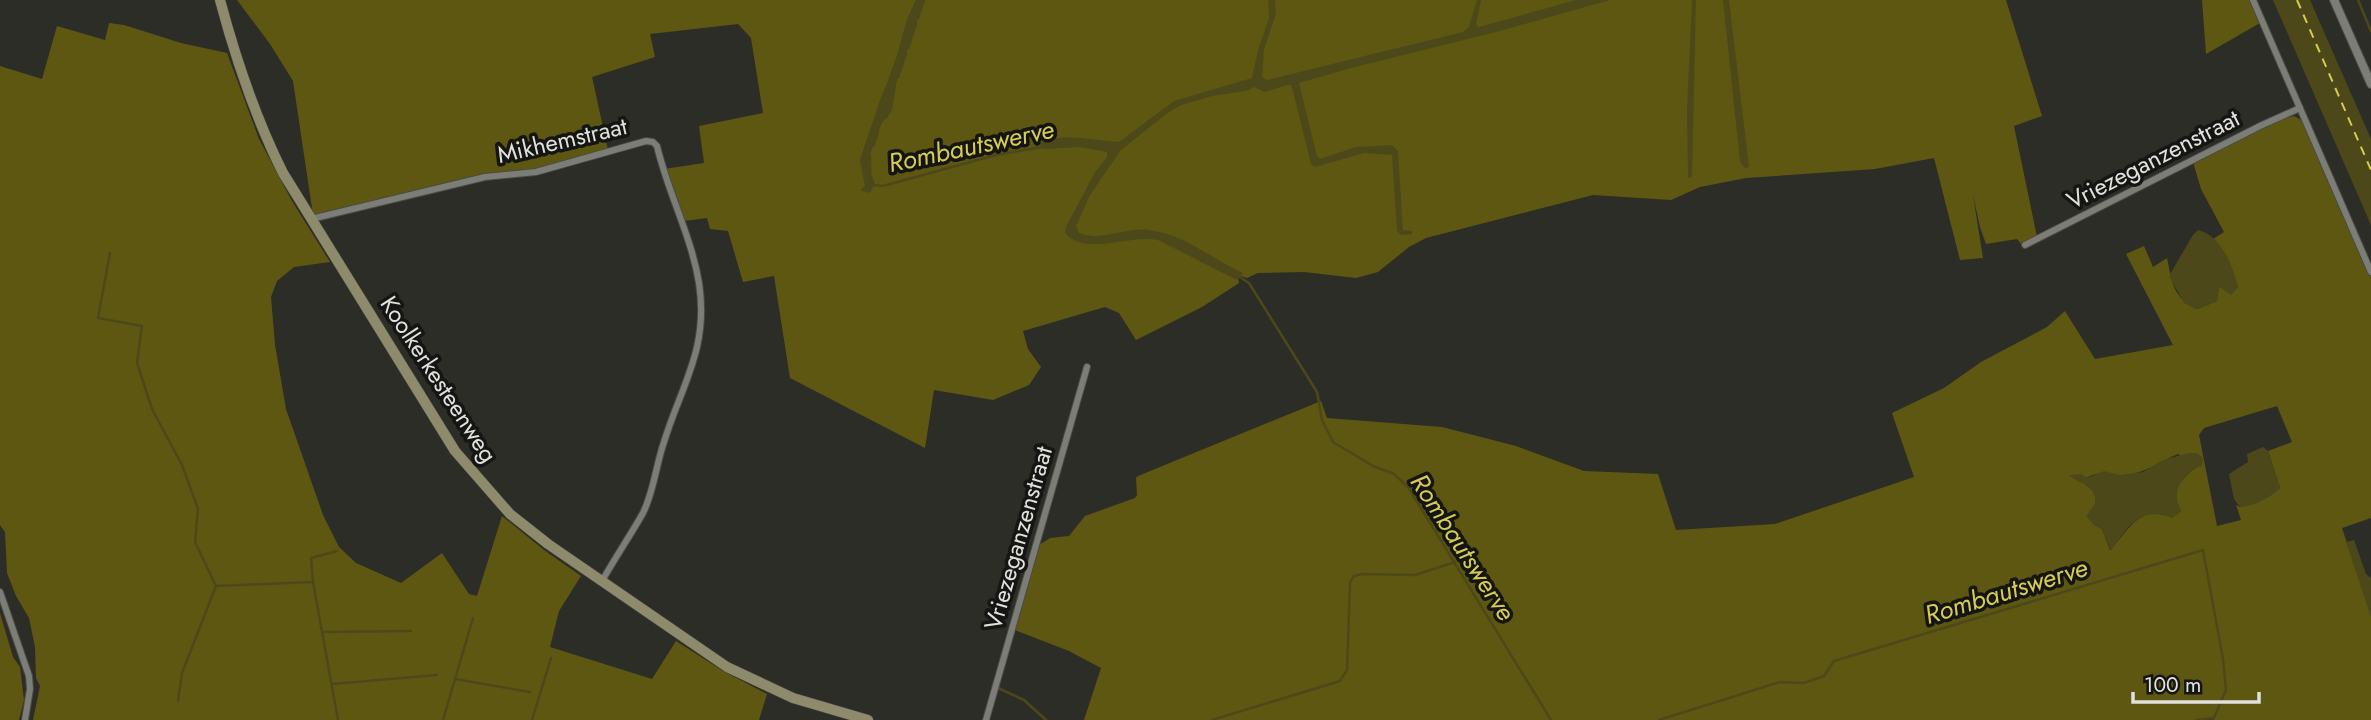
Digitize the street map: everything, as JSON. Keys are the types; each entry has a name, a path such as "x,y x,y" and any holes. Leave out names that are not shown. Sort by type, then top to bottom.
{"main road":[{"name":"Koolkerkesteenweg","path":"220,0 256,115 283,173 455,450 510,514 548,544 727,667 793,698 868,720"}],"street":[{"path":"2253,0 2371,272"},
{"path":"2334,0 2371,84"},
{"name":"Vriezeganzenstraat","path":"2025,245 2300,108"},
{"name":"Mikhemstraat","path":"311,219 485,177 536,172 646,141 657,146 666,179 688,236 699,282 699,337 696,356 665,438 650,494 602,581"},
{"name":"Vriezeganzenstraat","path":"986,720 1087,367"},
{"path":"0,592 29,676 30,689 25,720"}],"shaded area":[{"path":"237,0 916,0 860,161 874,185 870,174 870,153 881,124 891,109 893,91 924,0 2006,0 2042,116 2014,126 2037,237 2021,244 2017,239 1986,244 1973,195 1983,258 1960,260 1934,158 1875,169 1746,178 1700,187 1671,200 1593,195 1426,238 1409,247 1378,272 1356,278 1304,272 1258,273 1247,278 1238,275 1239,283 1202,307 1136,340 1119,313 1105,307 1023,331 1028,349 1041,367 1029,385 993,400 934,390 925,448 790,378 774,276 743,282 728,231 710,229 707,218 684,221 664,169 704,163 699,126 763,113 751,38 738,24 650,34 655,57 592,77 608,150 547,167 313,215 293,81 270,44"},
{"path":"916,0 924,0 893,91 891,109 881,124 870,153 870,174 874,185 870,193 860,190 865,186 860,161 894,66 907,19"},
{"path":"1268,0 1275,0 1276,14 1264,49 1262,77 1267,80 1463,32 1469,27 1477,0 1481,0 1476,25 1479,27 1576,0 1610,0 1299,83 1320,159 1356,147 1392,145 1398,151 1403,230 1412,231 1412,234 1401,235 1397,231 1392,155 1364,153 1315,167 1311,164 1291,85 1265,92 1254,87 1246,91 1212,96 1181,105 1166,114 1121,150 1090,195 1076,226 1079,233 1096,236 1149,230 1174,236 1243,273 1237,280 1158,240 1096,244 1074,240 1065,233 1095,172 1107,157 1107,152 1079,147 1045,149 1040,143 1058,138 1119,142 1174,101 1252,78 1269,18"},
{"path":"1692,0 1696,0 1692,177 1688,178 1687,108"},
{"path":"1723,0 1729,0 1749,166 1746,169 1740,162"},
{"path":"2202,0 2250,0 2260,23 2206,54"},
{"path":"2273,0 2310,0 2371,139 2371,225"},
{"path":"109,23 227,53 259,139 292,201 330,262 294,267 277,281 271,297 275,345 286,409 323,515 339,547 356,563 401,583 442,553 469,594 477,596 502,516 581,576 559,611 550,647 652,679 676,641 723,671 767,694 759,720 33,720 40,686 36,678 35,647 29,618 7,573 5,532 0,525 0,66 42,79 57,26 105,40"},
{"path":"2294,116 2303,121 2371,277 2371,518 2342,528 2371,616 2371,720 1084,720 1101,668 1069,651 1015,630 1039,545 1050,538 1069,536 1085,516 1135,498 1138,476 1321,401 1327,418 1442,427 1516,446 1584,471 1658,474 1676,530 1775,524 1914,477 1892,413 1944,388 1981,362 2047,327 2065,311 2095,359 2173,345 2126,254 2144,246 2153,267 2167,258 2172,282 2178,294 2197,309 2217,301 2219,286 2231,294 2238,287 2229,262 2213,239 2224,232 2201,189 2193,162 2278,120","holes":["2277,406 2292,442 2268,451 2280,488 2240,507 2236,505 2241,520 2217,526 2199,435 2204,428","2178,454 2196,467 2185,477 2176,492 2181,511 2172,517 2161,514 2143,516 2129,527 2110,550 2102,529 2094,525 2095,492 2082,482 2095,474 2135,473"]},
{"path":"2198,230 2213,238 2225,252 2238,287 2231,295 2219,287 2217,301 2197,309 2184,303 2169,276"},
{"path":"2263,447 2268,451 2280,488 2262,501 2240,507 2234,499 2229,474 2248,462 2247,454"},
{"path":"2197,453 2203,458 2202,466 2189,473 2180,484 2177,498 2182,511 2172,518 2152,514 2143,517 2122,534 2111,551 2102,529 2086,516 2096,502 2092,490 2069,475 2081,474 2087,478 2104,471 2120,475 2143,472 2163,460"},
{"path":"2354,540 2366,574 2371,578 2371,616 2346,542"},
{"path":"0,613 13,657 20,667 24,700 19,720 0,720"}],"waterway":[{"name":"Rombautswerve","path":"918,18 924,0"},
{"path":"2358,0 2371,31"},
{"name":"Rombautswerve","path":"908,48 916,24"},
{"name":"Rombautswerve","path":"898,77 906,54"},
{"name":"Rombautswerve","path":"886,117 891,109 895,84"},
{"name":"Rombautswerve","path":"873,146 878,132"},
{"name":"Rombautswerve","path":"870,155 870,174 874,185 883,186 996,155 1042,147"},
{"path":"110,253 98,318 142,326 137,363 152,409 182,465 198,509 195,542 216,586 182,673 178,701"},
{"name":"Rombautswerve","path":"1238,276 1249,283 1317,392 1322,420 1333,442 1373,466 1394,474 1408,487 1551,720"},
{"name":"Rombautswerve","path":"1659,720 1780,682 1804,683 1824,676 1834,661 2203,550 2226,690 2213,720"},
{"path":"216,586 313,582 311,558 337,551"},
{"path":"1212,720 1340,681 1347,670 1350,582 1354,576 1415,575 1455,562"},
{"path":"313,582 338,720"},
{"path":"443,720 473,618"},
{"path":"323,632 411,631"},
{"path":"532,720 551,658"},
{"path":"332,684 437,675"},
{"path":"455,679 530,692"},
{"path":"998,688 1024,700 1046,720"},
{"path":"2196,720 2213,718"}],"ferry route":[{"path":"2297,0 2371,170"}]}
